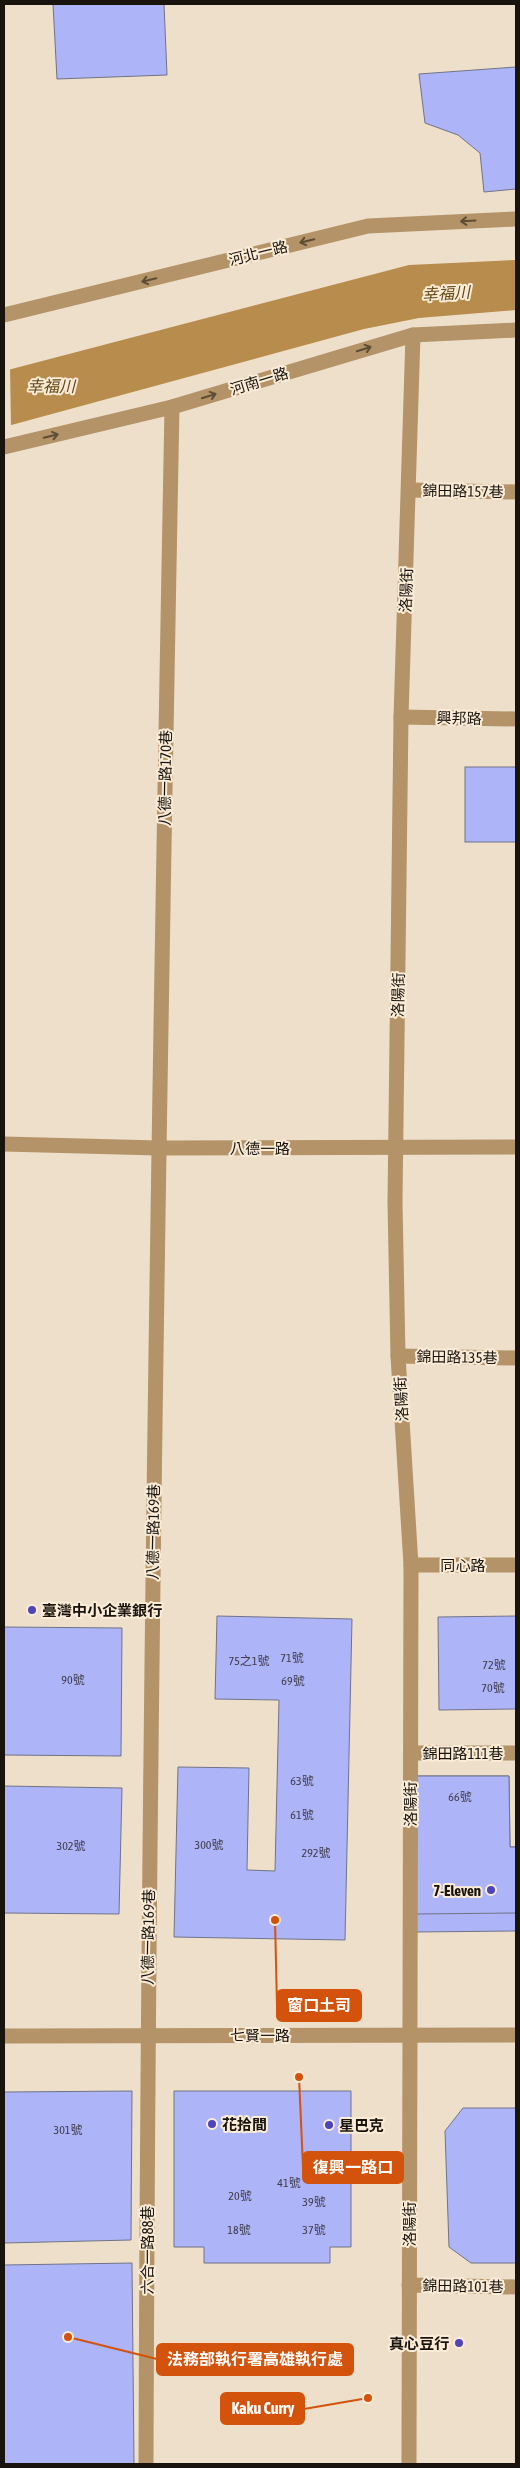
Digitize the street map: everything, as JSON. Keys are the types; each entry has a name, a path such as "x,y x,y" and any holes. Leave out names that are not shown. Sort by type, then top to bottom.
{"street":[{"name":"河北一路","path":"4,315 368,226 516,219"},
{"name":"河南一路","path":"4,447 172,407 413,335 516,330"},
{"name":"洛陽街","path":"409,2464 411,1565 398,1356 395,1202 401,717 410,490 413,335"},
{"name":"八德一路170巷","path":"158,1148 172,407"},
{"name":"錦田路157巷","path":"410,490 516,492"},
{"name":"興邦路","path":"401,717 516,719"},
{"name":"八德一路","path":"4,1144 158,1148 516,1147"},
{"name":"八德一路169巷","path":"147,2035 158,1148"},
{"name":"錦田路135巷","path":"398,1356 516,1358"},
{"name":"同心路","path":"411,1565 516,1565"},
{"name":"錦田路111巷","path":"411,1753 516,1752"},
{"name":"六合一路88巷","path":"146,2464 147,2035"},
{"name":"七賢一路","path":"4,2036 516,2035"},
{"name":"錦田路101巷","path":"409,2285 516,2287"}],"water":[{"name":"幸福川","path":"516,260 516,310 419,318 364,329 4,427 4,371 409,265"}],"pier":[{"path":"10,367 11,427 4,429 4,369"}],"building":[{"path":"53,4 164,4 167,75 57,79"},
{"path":"516,67 516,189 484,192 480,153 458,135 425,123 419,74"},
{"path":"465,767 516,767 516,842 465,842"},
{"path":"217,1616 352,1619 345,1940 174,1937 178,1767 249,1768 247,1870 275,1871 279,1700 215,1699"},
{"path":"516,1616 516,1709 439,1710 438,1617"},
{"path":"4,1627 122,1628 121,1756 4,1755"},
{"path":"417,1776 509,1776 510,1847 516,1847 516,1931 415,1932"},
{"path":"417,1776 509,1776 510,1847 516,1847 516,1913 416,1914"},
{"path":"4,1786 122,1788 119,1914 4,1913"},
{"path":"132,2091 131,2240 4,2243 4,2092"},
{"path":"174,2091 351,2091 351,2247 330,2247 330,2263 204,2263 204,2247 174,2247"},
{"path":"463,2108 516,2108 516,2263 471,2263 449,2247 445,2131"},
{"path":"132,2263 134,2464 4,2464 4,2265"}],"place":[{"name":"臺灣中小企業銀行","path":"32,1610"},
{"name":"7-Eleven","path":"491,1890"},
{"name":"窗口土司","path":"275,1920"},
{"name":"復興一路口","path":"299,2077"},
{"name":"花拾間","path":"212,2124"},
{"name":"星巴克","path":"329,2125"},
{"name":"法務部執行署高雄執行處","path":"68,2337"},
{"name":"真心豆行","path":"459,2343"},
{"name":"Kaku Curry","path":"368,2398"}]}
